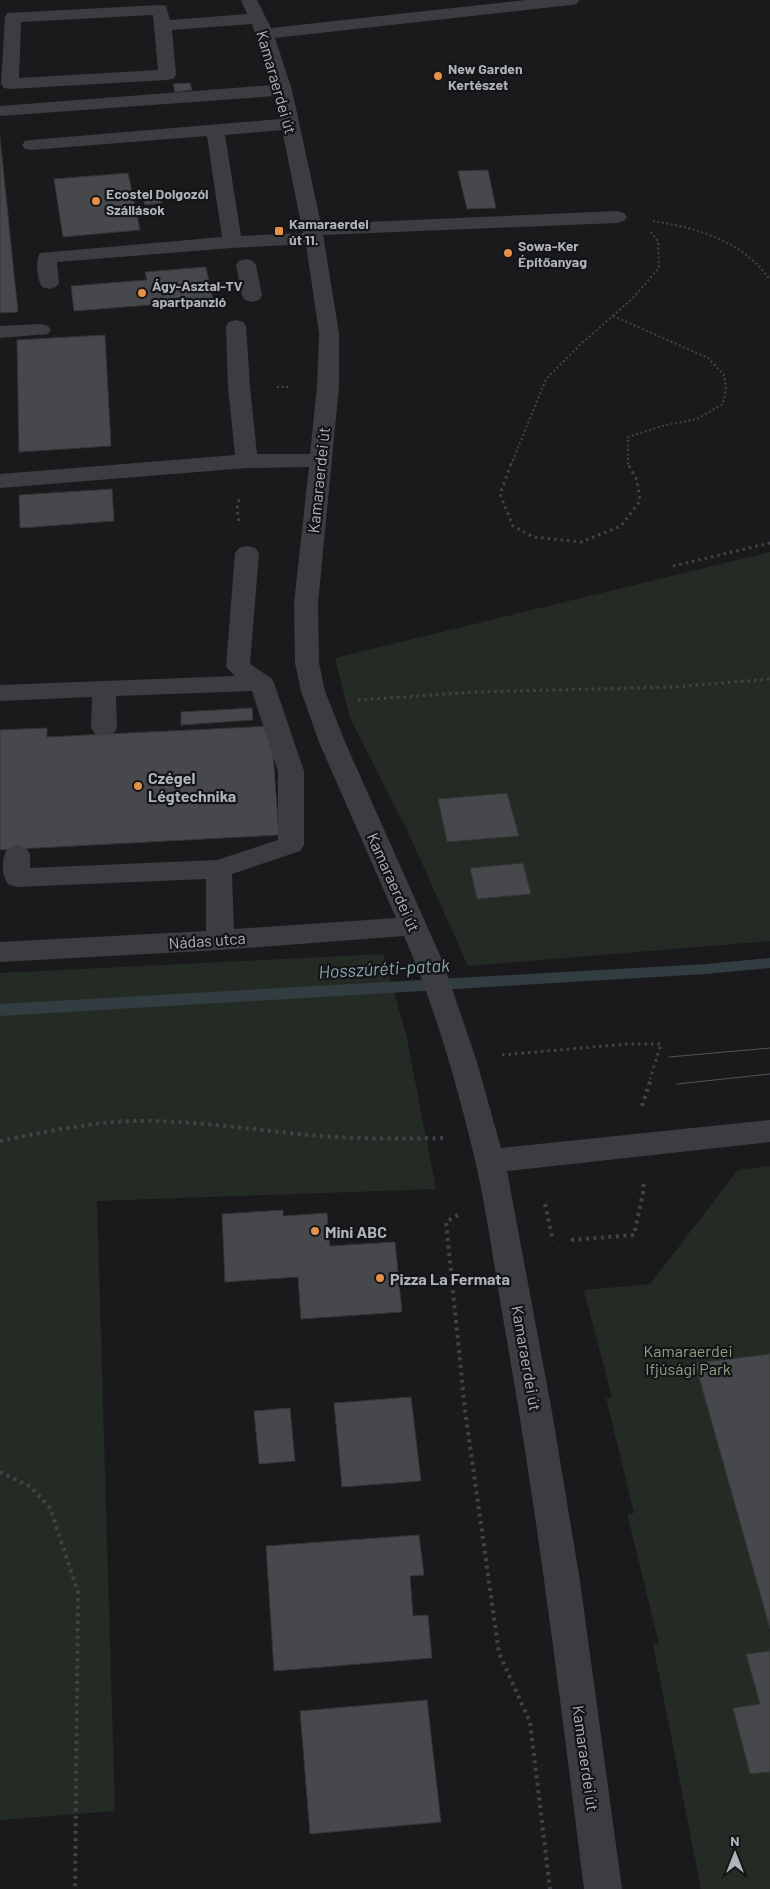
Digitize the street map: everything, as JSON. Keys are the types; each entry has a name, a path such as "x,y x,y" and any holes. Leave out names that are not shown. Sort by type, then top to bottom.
{"street":[{"path":"78,0 95,0"},
{"path":"416,0 428,16"},
{"path":"163,26 258,17 428,16 571,0"},
{"path":"160,10 163,26 167,75 10,84 12,16 160,10"},
{"name":"Kamaraerdei út","path":"258,17 283,90 313,234 328,324 328,387 310,558 305,636 307,663 313,691 332,742 429,962 462,1059 490,1161 535,1402 560,1562 603,1889"},
{"path":"0,111 283,90"},
{"path":"31,145 290,124"},
{"path":"215,130 232,242"},
{"path":"49,283 47,257 313,234 513,220 617,217"},
{"path":"246,265 252,296"},
{"path":"236,326 239,387 247,461"},
{"path":"0,332 41,330"},
{"path":"0,481 247,461 320,460"},
{"path":"11,870 219,869 292,845 291,772 262,683 238,667 247,553"},
{"path":"0,693 262,683"},
{"path":"104,688 104,728"},
{"path":"219,869 220,940"},
{"name":"Nádas utca","path":"0,952 220,940 414,926"},
{"path":"490,1161 770,1131"}],"path":[{"path":"617,217 675,224 731,245 755,260 770,280"},
{"path":"613,316 708,358 724,376 726,388 723,404 697,419 662,426 628,437 628,467 637,480 640,501 621,526 581,542 533,537 513,526 500,494 546,379 613,316 632,299 658,268 658,241 641,220"},
{"path":"766,274 770,273"},
{"path":"239,387 328,387"},
{"path":"247,461 237,508 247,553"},
{"path":"673,566 770,544"},
{"path":"317,703 476,692 675,687 770,679"},
{"path":"462,1059 627,1044 661,1044"},
{"path":"0,1141 72,1126 134,1121 197,1122 321,1136 382,1139 446,1138"},
{"path":"545,1204 553,1241"},
{"path":"461,1213 446,1222 465,1410 499,1653 530,1722 550,1889"},
{"path":"571,1240 596,1238"},
{"path":"0,1472 30,1487 50,1508 78,1592 75,1889"}],"green space":[{"path":"770,552 770,941 468,966 408,832 350,718 335,658"},
{"path":"383,954 406,1034 436,1189 97,1201 115,1811 0,1820 0,973"},
{"name":"Kamaraerdei Ifjúsági Park","path":"770,1166 770,1889 701,1889 653,1644 659,1644 627,1514 634,1513 606,1398 612,1398 584,1290 650,1284 738,1170"}],"building":[{"path":"190,83 192,90 175,92 173,84"},
{"path":"0,137 18,312 0,313"},
{"path":"488,170 496,208 467,209 458,171"},
{"name":"Ecostel Dolgozói Szállások","path":"128,173 140,230 63,237 54,179"},
{"path":"159,193 162,203 145,205 142,195"},
{"name":"Ágy-Asztal-TV apartpanzió","path":"206,267 213,300 74,311 71,286 147,280 145,272"},
{"path":"105,335 111,446 19,452 17,340"},
{"path":"112,489 114,521 20,528 19,495"},
{"path":"252,708 253,720 181,725 181,712"},
{"name":"Czégel Légtechnika","path":"271,726 279,835 0,850 0,730 47,728 47,737"},
{"path":"507,793 519,836 447,842 438,799"},
{"path":"523,863 531,894 477,899 470,868"},
{"path":"283,1210 283,1216 327,1213 330,1246 395,1242 402,1312 301,1319 298,1277 225,1282 222,1214"},
{"path":"770,1354 770,1629 695,1363"},
{"path":"411,1397 421,1481 342,1487 334,1403"},
{"path":"290,1408 295,1461 259,1464 254,1411"},
{"path":"419,1535 424,1575 410,1576 413,1616 428,1615 432,1658 274,1671 266,1546"},
{"path":"770,1651 770,1772 750,1774 733,1708 760,1704 746,1654"},
{"path":"427,1700 441,1822 310,1834 300,1711"}],"waterway":[{"name":"Hosszúréti-patak","path":"0,1010 706,969 770,963"}],"tram line":[{"path":"669,1057 770,1048"},
{"path":"677,1084 770,1074"}],"place":[{"name":"New Garden Kertészet","path":"438,76"},
{"name":"Ecostel Dolgozói Szállások","path":"96,201"},
{"name":"Kamaraerdei út 11.","path":"279,231"},
{"name":"Sowa-Ker Építőanyag","path":"508,253"},
{"name":"Ágy-Asztal-TV apartpanzió","path":"142,293"},
{"name":"Czégel Légtechnika","path":"138,786"},
{"name":"Mini ABC","path":"315,1231"},
{"name":"Pizza La Fermata","path":"380,1278"}]}
